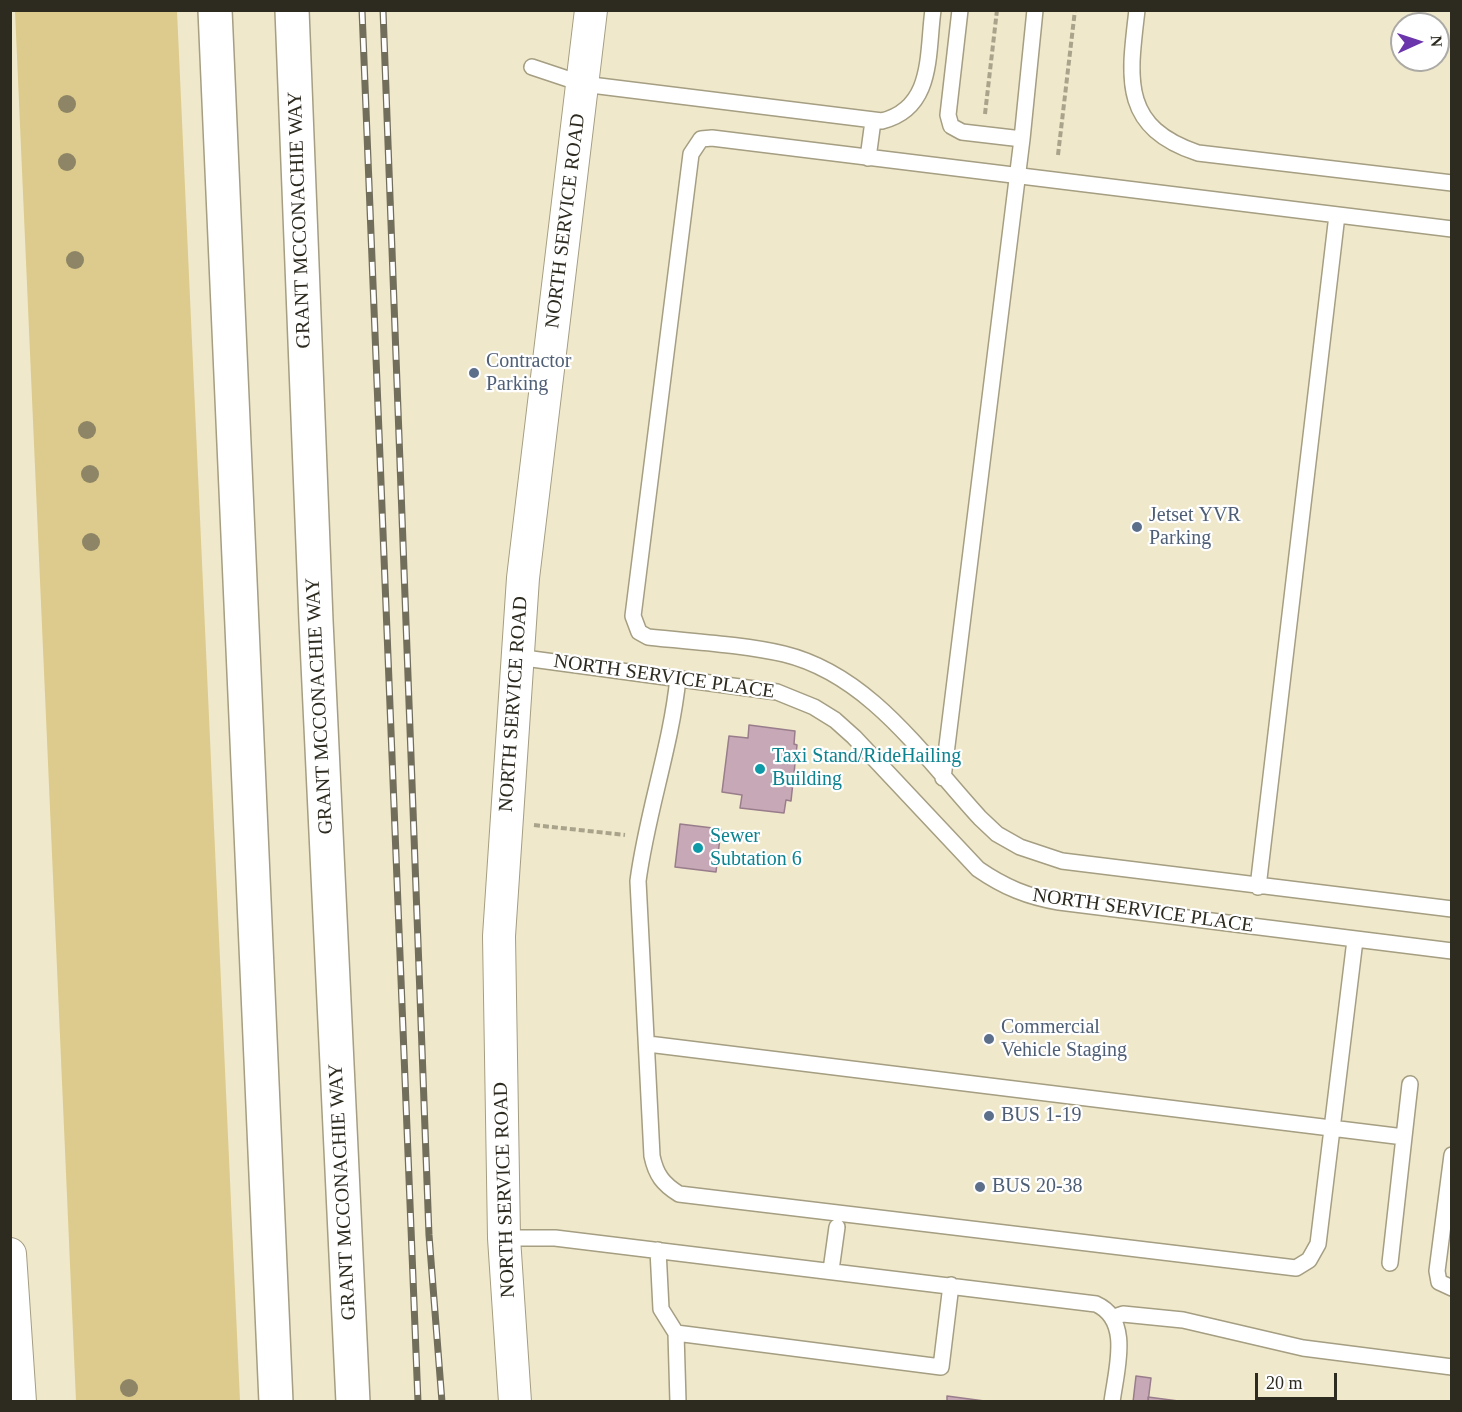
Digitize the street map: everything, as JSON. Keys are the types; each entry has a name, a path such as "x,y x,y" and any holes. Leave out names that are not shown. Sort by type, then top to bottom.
{"main road":[{"path":"215,10 276,1401"},
{"name":"GRANT MCCONACHIE WAY","path":"292,10 315,609 353,1401"}],"street":[{"name":"NORTH SERVICE ROAD","path":"515,1401 504,1238 499,936 525,566 591,10"},
{"path":"10,1254 20,1401"}],"lane":[{"path":"532,67 583,84 873,121 900,115 909,109 920,93 933,10"},
{"path":"960,10 948,115 951,126 962,132 1022,139"},
{"path":"943,778 1022,139 1035,10"},
{"path":"1137,10 1131,76 1133,92 1147,121 1158,134 1171,142 1198,153 1452,183"},
{"path":"868,158 873,121"},
{"path":"1452,229 711,138 700,139 693,148 633,616 639,632 648,637 785,654 836,676 880,708 943,778 998,834 1044,856 1258,887 1452,909"},
{"path":"1258,887 1337,215"},
{"name":"NORTH SERVICE PLACE","path":"517,657 777,692 795,698 835,720 854,736 978,869 997,882 1020,893 1059,902 1452,951"},
{"path":"678,678 674,722 644,837 638,889 648,1044 652,1156 655,1170 670,1188 693,1197 1296,1268 1308,1260 1318,1244 1356,940"},
{"path":"648,1044 1332,1130 1404,1137"},
{"path":"1390,1263 1410,1084"},
{"path":"1452,1155 1437,1271 1439,1282 1452,1287"},
{"path":"831,1270 837,1227"},
{"path":"504,1238 555,1238 1087,1302 1102,1307 1114,1317 1118,1342 1112,1401"},
{"path":"658,1250 661,1309 676,1333 678,1401"},
{"path":"676,1333 941,1367 951,1285"},
{"path":"1114,1317 1123,1314 1183,1320 1304,1348 1452,1367"}],"path":[{"path":"984,123 997,10"},
{"path":"1058,155 1075,10"},
{"path":"506,823 644,837"}],"shaded area":[{"path":"15,11 177,11 240,1401 76,1401"}],"building":[{"name":"Taxi Stand/RideHailing Building","path":"749,725 795,731 794,744 797,745 791,801 786,800 784,813 740,808 742,795 722,792 729,736 748,738"},
{"name":"Sewer Subtation 6","path":"680,824 721,829 716,872 675,867"},
{"path":"1136,1376 1151,1378 1148,1402 1133,1402"},
{"path":"947,1396 992,1402 947,1402"},
{"path":"1148,1397 1186,1402 1148,1402"}],"railway":[{"path":"362,10 418,1402"},
{"path":"383,10 429,1235 442,1402"}],"place":[{"name":"Contractor Parking","path":"474,373"},
{"name":"Jetset YVR Parking","path":"1137,527"},
{"name":"Taxi Stand/RideHailing Building","path":"760,769"},
{"name":"Sewer Subtation 6","path":"698,848"},
{"name":"Commercial Vehicle Staging","path":"989,1039"},
{"name":"BUS 1-19","path":"989,1116"},
{"name":"BUS 20-38","path":"980,1187"}]}
